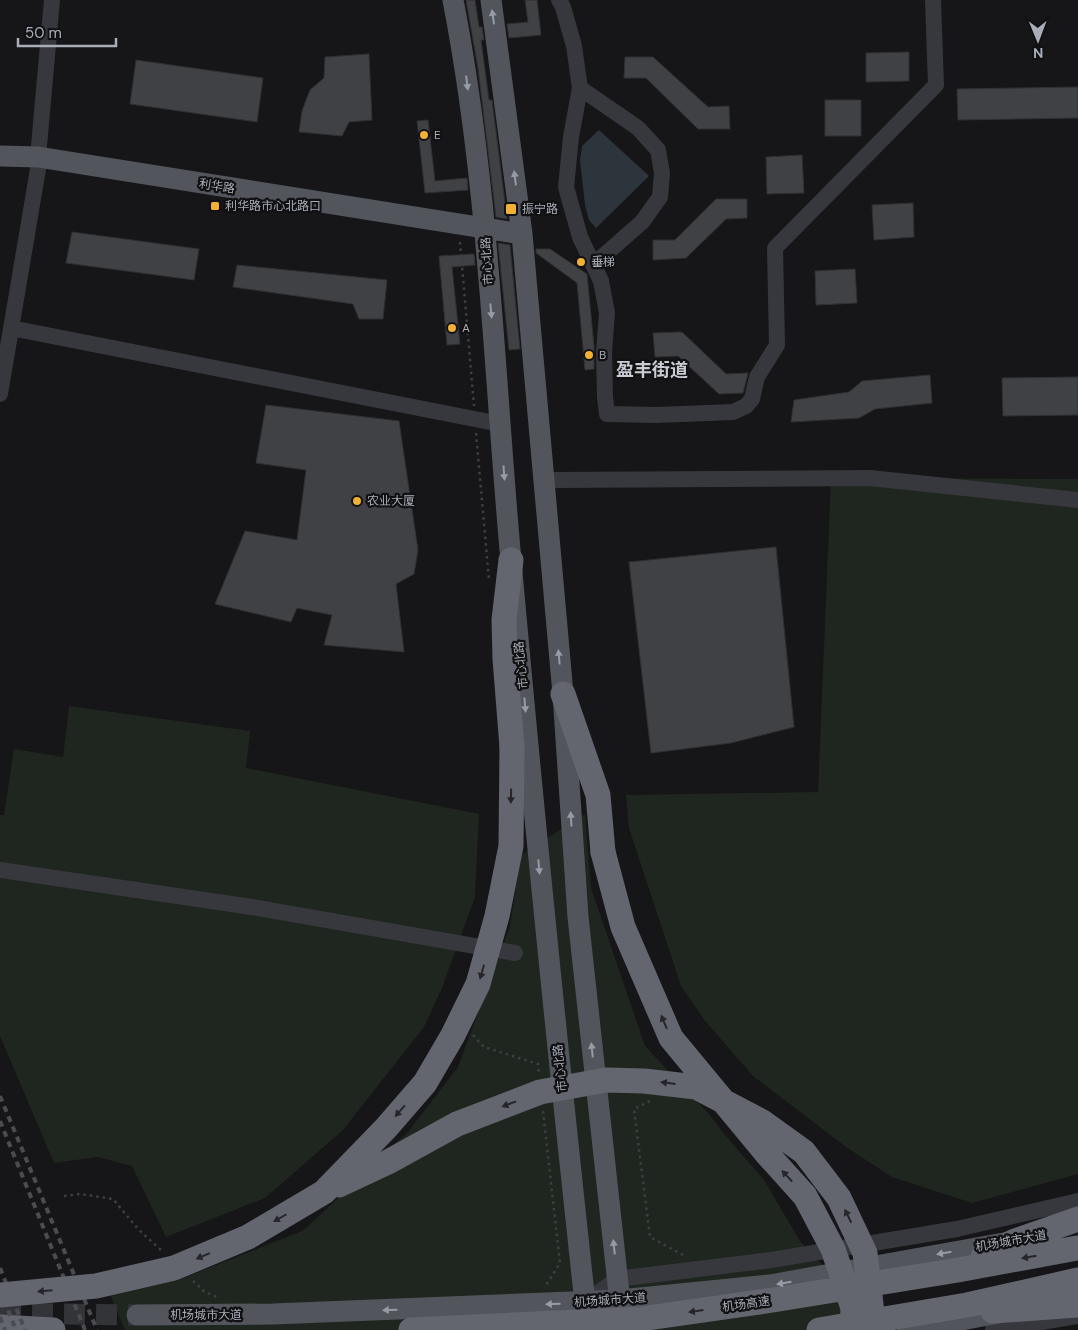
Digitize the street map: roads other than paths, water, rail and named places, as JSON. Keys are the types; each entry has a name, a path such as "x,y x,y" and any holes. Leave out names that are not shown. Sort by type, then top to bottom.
{"highway":[{"path":"324,1192 386,1128 425,1083 453,1035 478,984 497,916 511,846 512,747 504,620 510,560"},
{"path":"563,694 598,794 603,852 623,927 671,1038 767,1154 805,1196 833,1249 853,1308 852,1330"},
{"path":"0,1295 96,1286 174,1268 248,1237 324,1192 388,1162 457,1124 540,1092 606,1080 644,1080 696,1086 762,1121 804,1152 839,1198 865,1253 890,1326"},
{"path":"958,1270 1014,1241 1078,1219"},
{"name":"机场高速","path":"411,1330 640,1319 773,1300 958,1270 1078,1248"},
{"path":"890,1326 967,1305 1078,1280"},
{"path":"819,1330 890,1326 1078,1306"},
{"path":"0,1327 53,1330"}],"main road":[{"name":"市心北路","path":"453,0 463,52 485,234 510,560 543,911 588,1330"},
{"path":"490,0 522,239 563,694 578,917 623,1330"},
{"name":"利华路","path":"0,156 522,239"},
{"name":"利华路","path":"0,168 38,163"},
{"name":"机场城市大道","path":"137,1315 273,1314 585,1303 620,1300 770,1286 1078,1229"},
{"path":"890,1326 968,1320 1078,1296"}],"street":[{"path":"0,394 38,163 52,0"},
{"path":"559,0 563,7 574,46 580,88 571,137 566,187 580,237 601,281 607,312 604,352 607,414 657,415 733,412 746,406 752,399 757,377 777,346 775,248 936,85 933,0"},
{"path":"580,88 612,108 638,128 658,150 662,173 660,197 642,222 593,265"},
{"path":"11,328 500,424"},
{"path":"554,480 870,478 1078,500"},
{"path":"0,870 252,907 515,953"},
{"path":"585,1303 617,1279 771,1260 947,1231 1078,1201"},
{"path":"993,1330 1078,1316"}],"tunnel":[{"path":"0,1313 137,1315"}],"railway":[{"path":"0,1096 97,1330"},
{"path":"0,1121 85,1330"},
{"path":"0,1268 25,1330"},
{"path":"0,1290 16,1330"},
{"path":"0,1317 5,1330"}],"place":[{"name":"E","path":"424,135"},
{"name":"利华路市心北路口","path":"215,206"},
{"name":"振宁路","path":"511,209"},
{"name":"垂梯","path":"581,262"},
{"name":"A","path":"452,328"},
{"name":"B","path":"589,355"},
{"name":"农业大厦","path":"357,501"}],"district":[{"name":"盈丰街道","path":"652,370"}]}
